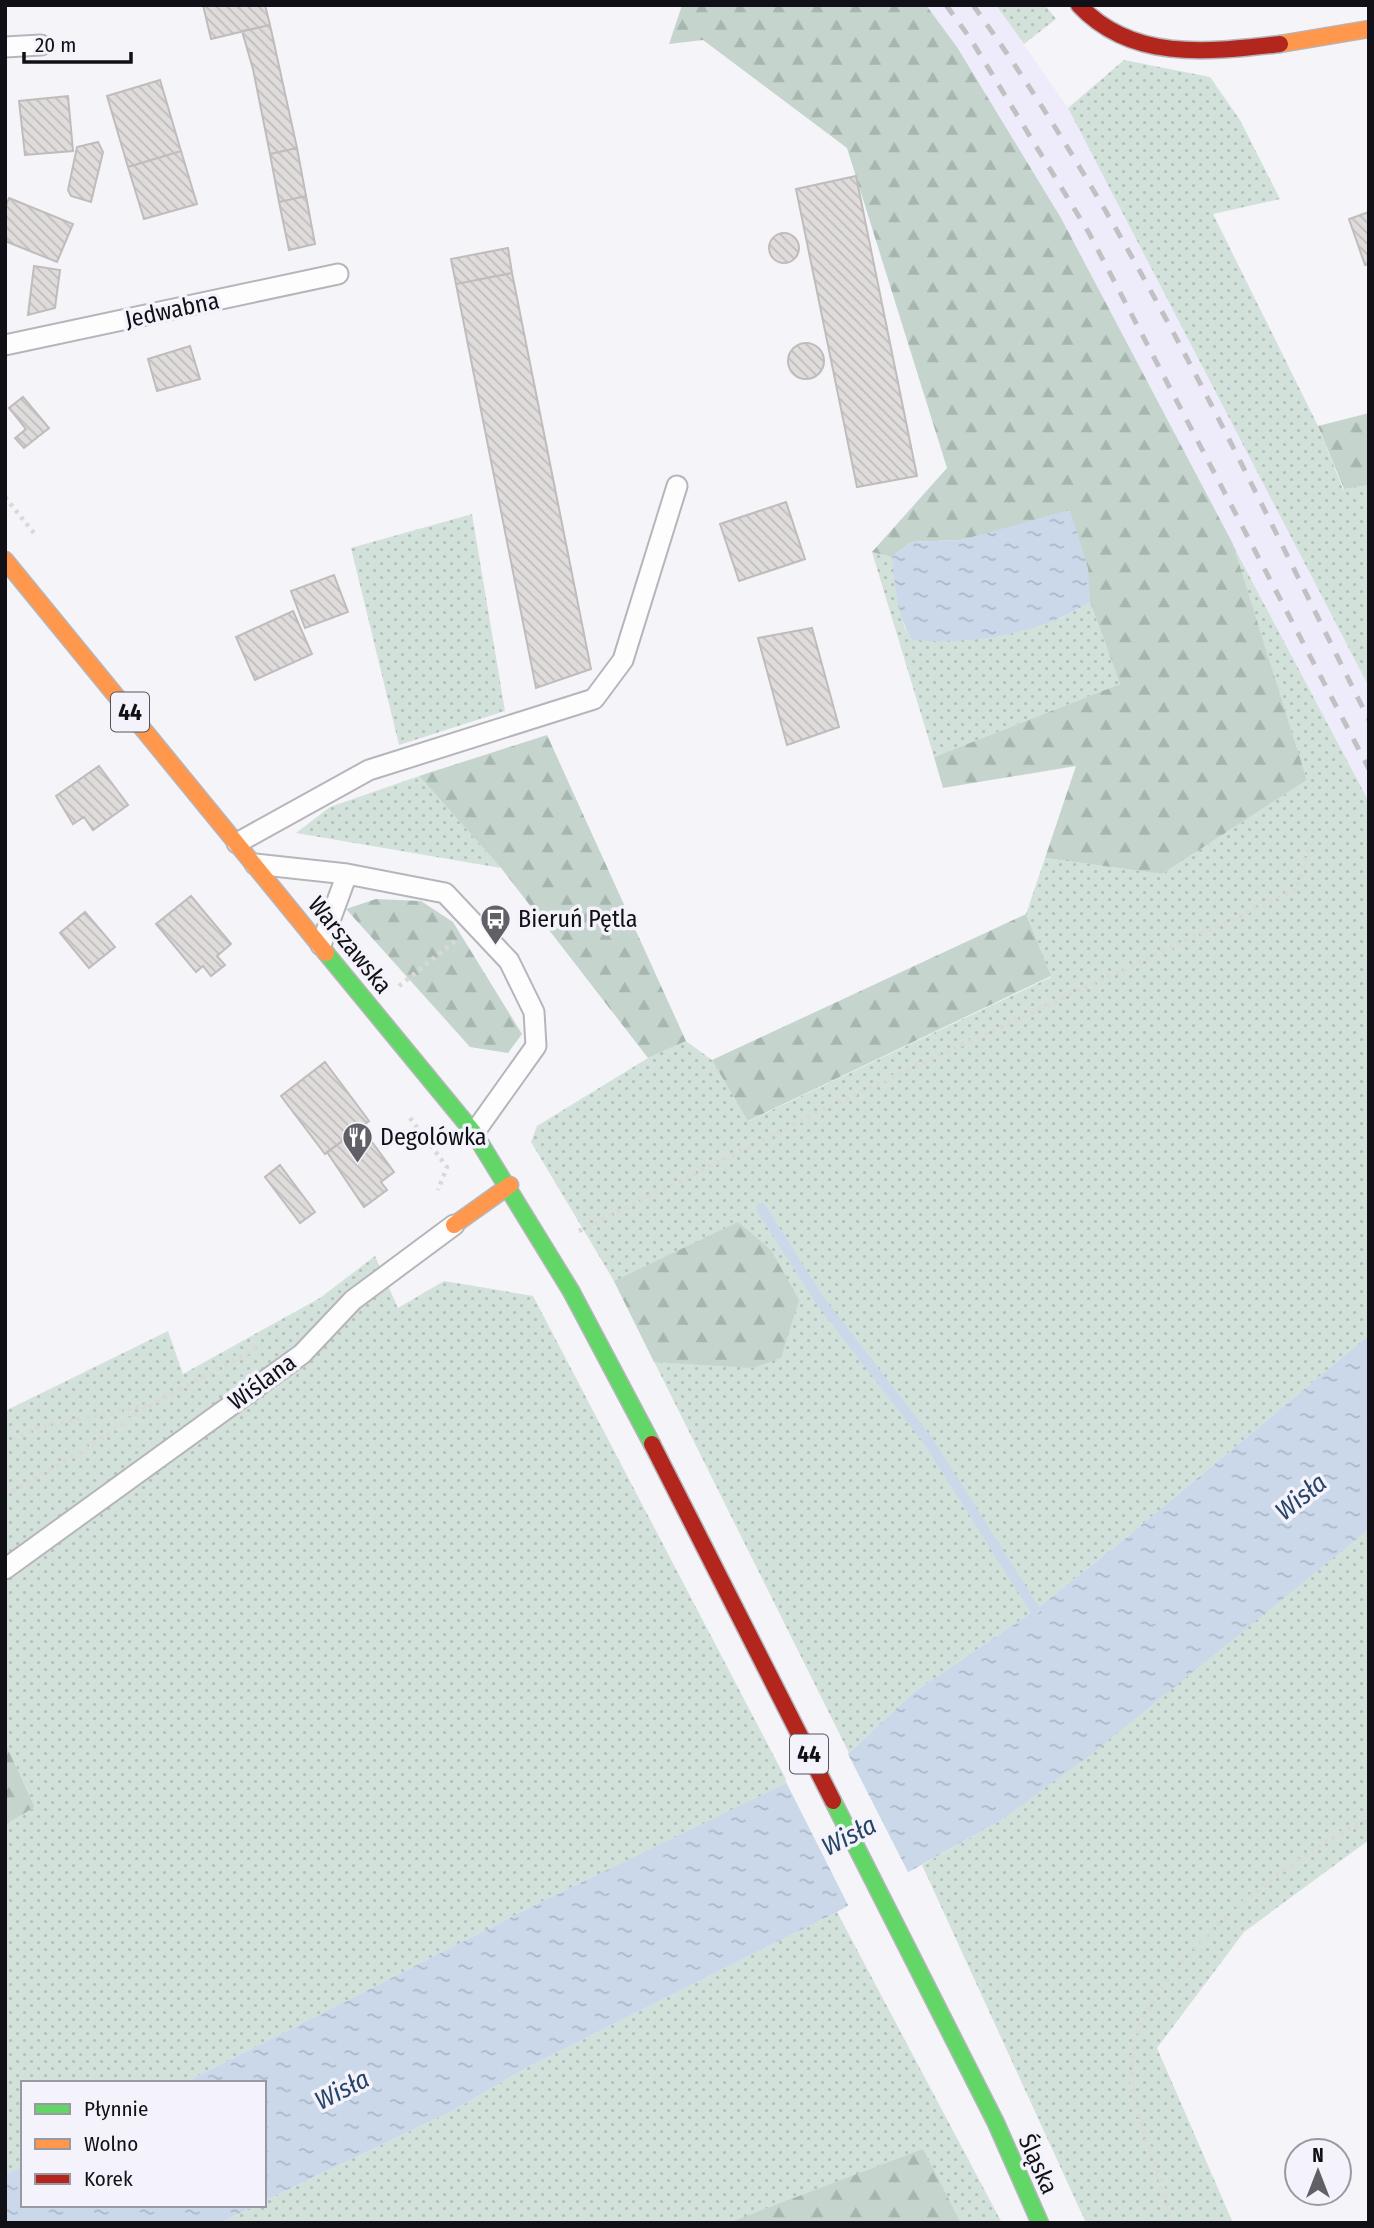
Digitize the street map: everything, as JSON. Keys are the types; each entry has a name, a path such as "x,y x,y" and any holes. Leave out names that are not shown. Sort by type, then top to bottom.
{"main road":[{"path":"1079,5 1112,33 1136,44 1164,48 1268,46 1369,29"},
{"name":"Warszawska","path":"5,560 474,1133 510,1185 622,1385 996,2123"},
{"name":"Wiślana","path":"454,1226 510,1185"},
{"name":"Śląska","path":"996,2123 1041,2223"}],"lane":[{"path":"5,47 41,45"},
{"name":"Jedwabna","path":"5,345 338,274"},
{"path":"237,843 369,770 594,699 623,660 677,486"},
{"path":"255,864 347,874 446,893 509,961 534,1012 536,1046 474,1133"},
{"path":"321,945 347,874"},
{"name":"Wiślana","path":"5,1569 302,1354 353,1300 454,1226"}],"path":[{"path":"574,1234 854,1095 1297,889 1309,844"},
{"path":"403,983 475,924"},
{"path":"407,1115 447,1167 434,1200 454,1226"},
{"path":"5,1496 75,1455 152,1404 265,1344"},
{"path":"5,1443 36,1428 152,1404"},
{"path":"1170,2223 1166,2194 1137,2109 1130,2068 1138,2030 1154,1998 1184,1959 1259,1888 1342,1830 1369,1819"}],"shaded area":[{"path":"926,5 996,5 1068,108 1369,687 1369,802 1061,218 957,47"},
{"path":"996,5 1045,5 1056,19 1024,44"},
{"path":"1124,60 1210,77 1240,120 1280,199 1213,214 1318,426 1343,489 1369,485 1369,687 1068,108"},
{"path":"472,514 505,711 399,745 351,548"},
{"path":"1233,545 1369,802 1369,1335 1127,1537 1035,1610 914,1692 849,1753 614,1281 531,1142 537,1126 648,1058 686,1041 712,1060 749,1121 1051,977 1026,914 1045,858 1162,874 1307,780"},
{"path":"872,552 892,557 904,626 912,640 982,636 1026,629 1069,614 1090,602 1120,684 934,757"},
{"path":"419,776 501,868 296,833 330,807"},
{"path":"375,1256 398,1308 444,1281 533,1296 788,1783 545,1900 188,2081 21,2081 21,2167 5,2174 5,1825 35,1807 5,1743 5,1411 168,1331 183,1374 320,1298"},
{"path":"1369,1529 1369,1840 1244,1932 1157,2048 1233,2223 1086,2223 922,1865 1000,1821"},
{"path":"837,1912 1002,2223 961,2223 923,2150 728,2223 220,2223 252,2207 266,2207 266,2200 454,2110 528,2067"}],"green space":[{"path":"682,5 926,5 957,47 1061,218 1233,544 1307,780 1162,874 1045,858 1076,766 943,788 934,757 1120,684 1090,602 1086,563 991,533 961,540 911,542 892,557 872,552 947,468 847,148 703,40 669,44"},
{"path":"1369,413 1369,485 1344,489 1318,426"},
{"path":"547,735 686,1041 648,1058 501,868 419,776"},
{"path":"376,899 421,901 453,922 522,1034 508,1053 470,1047 346,909"},
{"path":"1026,914 1051,976 748,1121 712,1060"},
{"path":"738,1222 771,1250 799,1300 781,1358 753,1368 654,1362 614,1281"},
{"path":"5,1743 35,1807 5,1825"},
{"path":"923,2149 961,2223 728,2223"}],"water":[{"path":"1070,510 1088,568 1090,602 1050,622 1005,635 958,641 912,640 900,610 892,557 911,542 961,540"},
{"name":"Wisła","path":"1369,1335 1369,1529 1094,1752 1000,1821 837,1912 528,2067 454,2110 266,2200 266,2081 188,2081 545,1900 849,1753 914,1692 1035,1610 1127,1537"},
{"path":"21,2167 21,2207 252,2207 220,2223 5,2223 5,2174"}],"pier":[{"path":"846,1750 910,1876 850,1909 785,1780"}],"building":[{"path":"203,5 265,5 270,25 211,39"},
{"path":"270,25 297,148 270,154 253,69 242,31"},
{"path":"160,80 181,151 128,167 107,96"},
{"path":"68,96 73,151 25,155 19,101"},
{"path":"98,142 103,152 91,202 71,196 68,190 77,147"},
{"path":"297,148 306,196 279,202 270,154"},
{"path":"181,151 197,204 144,219 128,167"},
{"path":"856,176 917,476 857,487 796,189"},
{"path":"306,196 315,244 289,250 279,202"},
{"path":"9,198 73,224 57,262 5,241 5,208"},
{"path":"1369,212 1369,264 1365,265 1349,219"},
{"path":"784,233 795,237 799,248 795,259 784,263 773,259 769,248 773,237"},
{"path":"508,248 512,273 456,284 451,259"},
{"path":"34,266 60,270 55,308 28,315"},
{"path":"512,273 591,669 536,688 456,284"},
{"path":"806,343 819,348 824,361 819,374 806,379 793,374 788,361 793,348"},
{"path":"190,346 200,379 157,391 148,359"},
{"path":"23,397 49,428 24,448 15,438 26,429 9,408"},
{"path":"786,502 805,559 739,581 720,524"},
{"path":"334,575 348,612 305,628 291,591"},
{"path":"293,611 312,654 255,680 236,637"},
{"path":"812,628 839,727 787,745 758,638"},
{"path":"99,766 128,805 93,830 84,817 73,824 56,796"},
{"path":"191,896 231,944 217,956 225,965 211,976 203,966 196,972 156,924"},
{"path":"85,912 115,947 89,968 60,933"},
{"path":"325,1062 369,1121 325,1154 281,1096"},
{"path":"361,1127 394,1172 381,1182 387,1190 364,1207 327,1152"},
{"path":"280,1165 315,1212 300,1223 265,1177"}],"waterway":[{"path":"761,1208 819,1299 929,1442 1035,1610"}],"railway":[{"path":"946,5 970,38 1089,233 1369,769"},
{"path":"973,5 1031,89 1136,264 1232,445 1369,720"}],"traffic: fast":[{"path":"326,953 474,1133 571,1291 652,1444"},
{"path":"833,1801 996,2123 1040,2223"}],"traffic: slow":[{"path":"1280,44 1369,29"},
{"path":"5,560 326,953"},
{"path":"454,1225 510,1185"}],"traffic: jam":[{"path":"1079,5 1100,23 1123,36 1147,44 1199,50 1280,44"},
{"path":"652,1444 833,1801"}],"place":[{"name":"Bieruń Pętla","path":"495,946"},
{"name":"Degolówka","path":"357,1164"}]}
